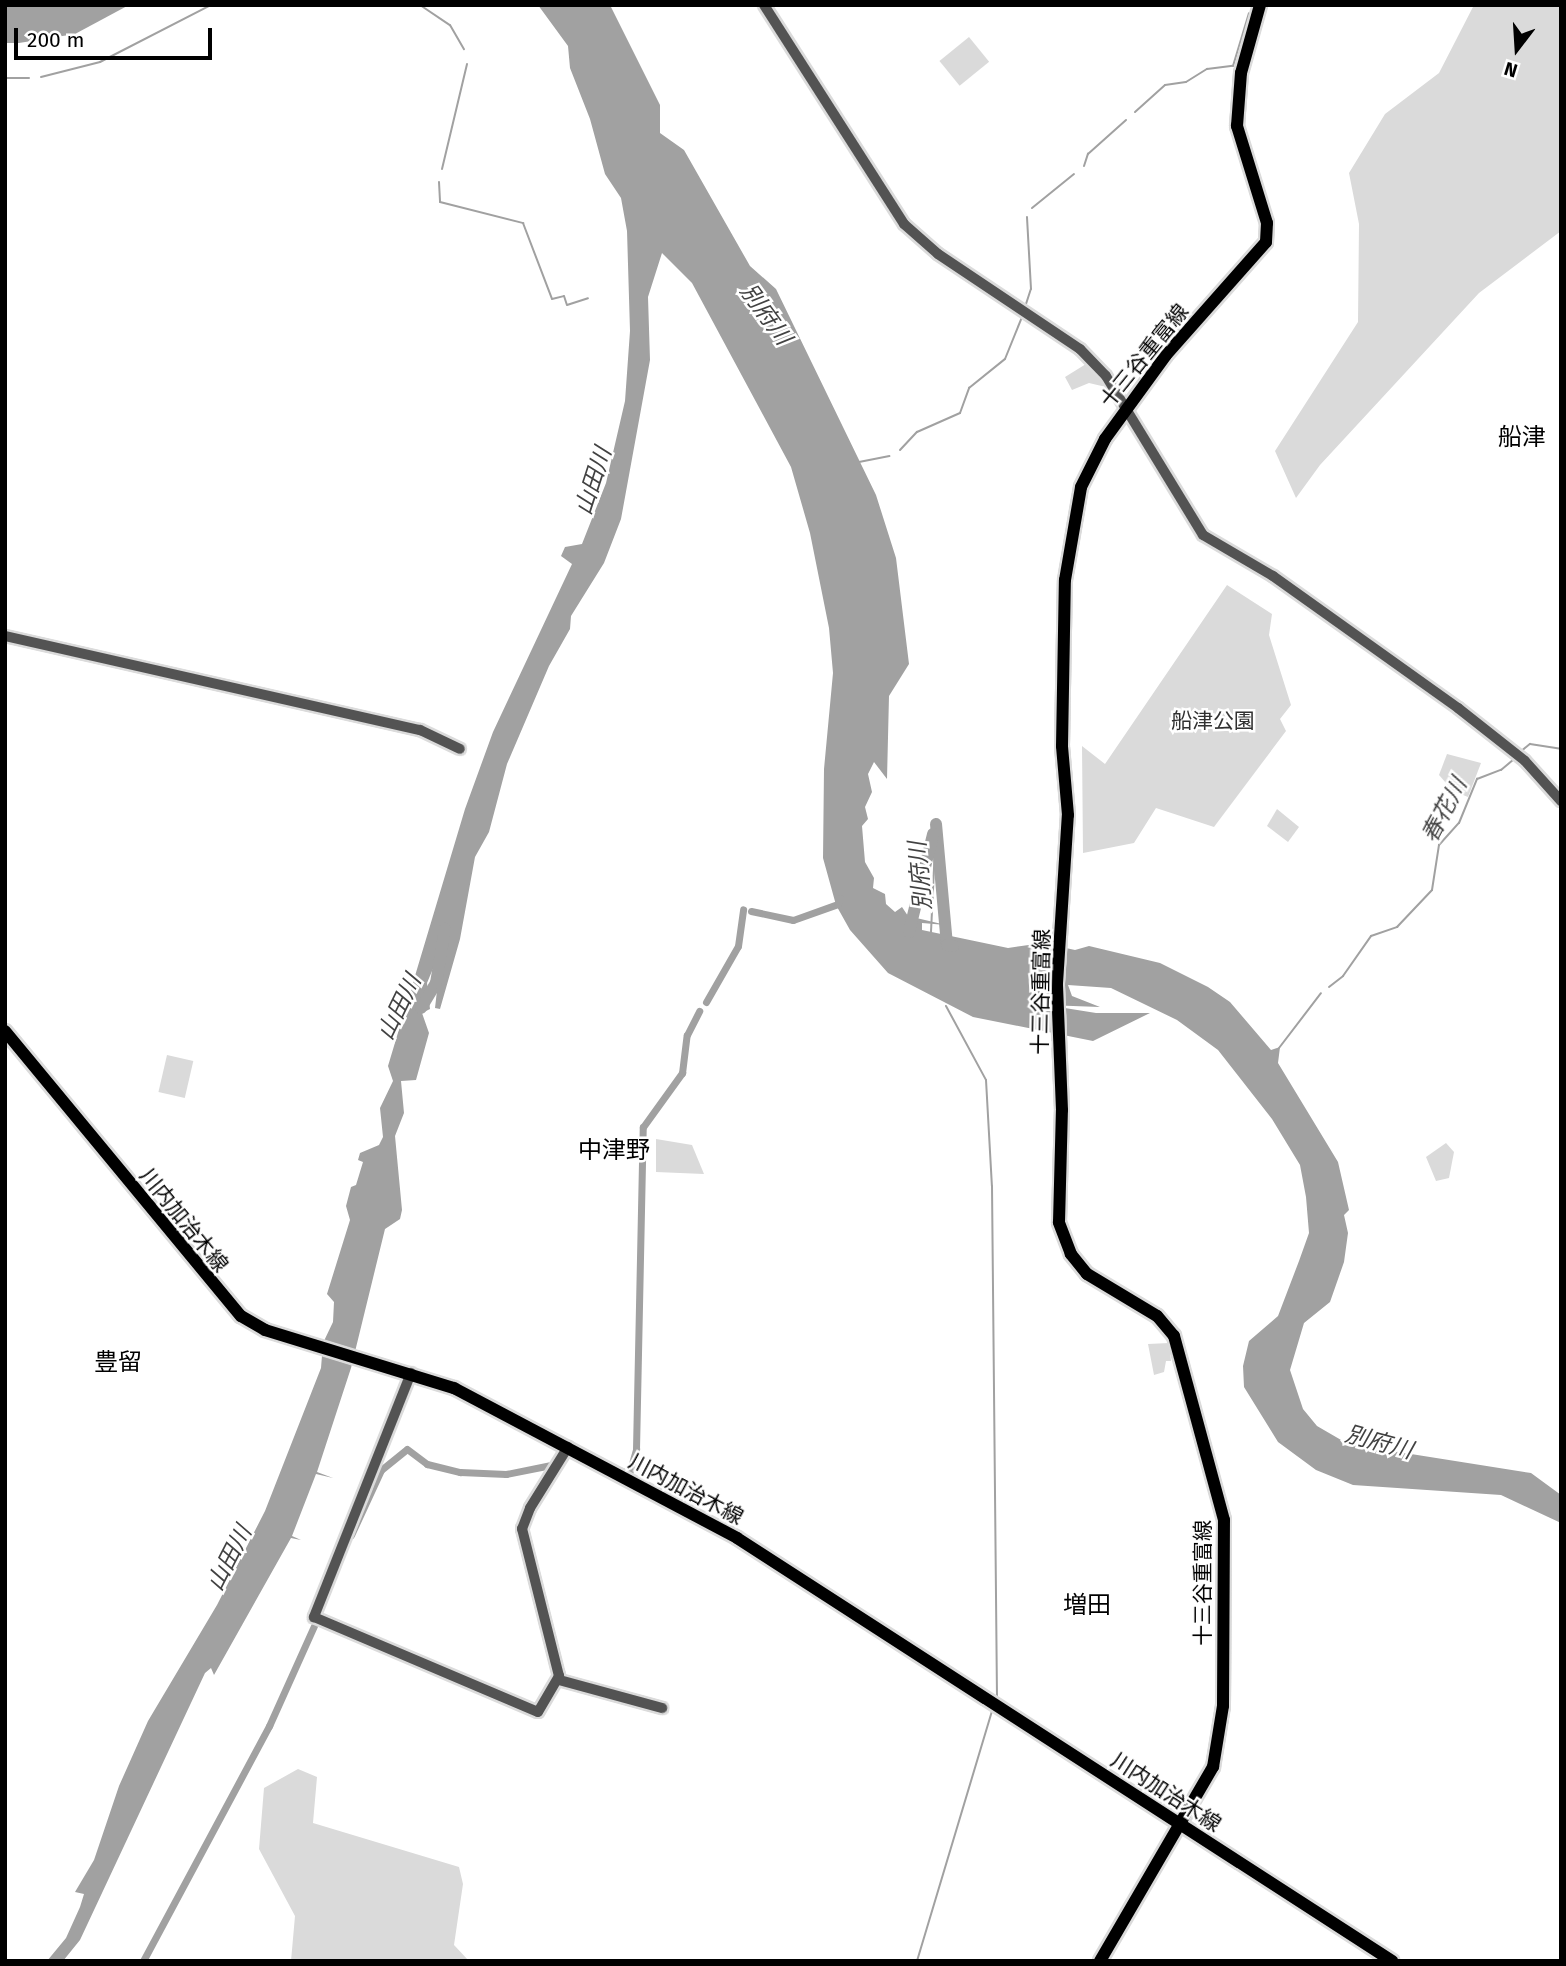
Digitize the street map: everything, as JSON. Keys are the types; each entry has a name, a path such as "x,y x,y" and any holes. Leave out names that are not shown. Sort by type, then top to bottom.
{"main road":[{"name":"十三谷重富線","path":"1100,1961 1203,1790 1219,1743 1224,1520 1174,1336 1157,1316 1087,1274 1062,1236 1057,1200 1062,1110 1059,937 1068,816 1062,746 1065,580 1081,487 1124,406 1266,242 1267,223 1237,126 1241,73 1260,5"},
{"name":"川内加治木線","path":"5,1031 224,1300 241,1316 293,1338 454,1388 568,1447 804,1577 988,1700 1392,1961"}],"street":[{"path":"764,5 811,86 915,237 1080,349 1106,376 1203,535 1273,576 1525,761 1561,801"},
{"path":"5,636 420,730 460,748"},
{"path":"411,1373 314,1617 538,1712 559,1680 522,1529 530,1508 568,1447"},
{"path":"559,1680 662,1708"}],"green space":[{"path":"1474,5 1561,5 1561,231 1479,293 1320,465 1296,498 1275,451 1358,322 1359,224 1349,173 1385,114 1439,73"},
{"path":"969,37 989,62 960,86 939,61"},
{"path":"1086,364 1106,387 1089,383 1072,390 1065,377"},
{"name":"船津公園","path":"1227,585 1272,614 1269,635 1291,705 1280,719 1286,731 1214,827 1156,808 1134,843 1083,853 1082,746 1105,764"},
{"path":"1447,754 1481,763 1468,797 1453,791 1439,775"},
{"path":"1277,809 1299,827 1288,842 1267,826"},
{"path":"167,1055 193,1061 185,1098 158,1092"},
{"path":"656,1139 692,1145 704,1174 656,1172"},
{"path":"1446,1143 1454,1152 1449,1178 1436,1181 1426,1157"},
{"path":"1169,1343 1171,1361 1166,1361 1164,1372 1154,1375 1148,1344"},
{"path":"298,1769 317,1777 313,1823 459,1867 463,1884 454,1945 469,1961 291,1961 295,1916 259,1849 264,1788"}],"water":[{"path":"5,5 129,5 75,34 5,43"},
{"path":"538,5 610,5 660,105 660,133 684,150 750,266 776,289 876,495 896,558 909,664 889,696 887,779 874,762 868,774 872,792 865,807 868,819 862,826 865,862 874,878 873,888 885,894 886,904 895,912 902,907 908,916 946,925 922,923 922,930 1008,948 1043,943 1075,950 1089,946 1160,963 1208,987 1230,1002 1271,1050 1280,1047 1278,1063 1338,1162 1349,1210 1344,1215 1348,1233 1344,1262 1330,1302 1304,1323 1290,1370 1303,1409 1317,1426 1348,1444 1531,1473 1561,1495 1561,1523 1501,1495 1353,1485 1316,1470 1278,1442 1244,1387 1243,1366 1249,1341 1278,1316 1299,1261 1309,1233 1306,1197 1300,1165 1272,1119 1218,1050 1177,1020 1111,988 1068,985 1072,996 1100,1007 1046,1005 1096,1013 1150,1013 1093,1041 973,1017 888,973 850,930 836,905 823,858 824,769 833,673 829,628 810,533 791,467 692,283 662,253 648,297 650,360 621,519 604,563 571,616 570,629 549,666 507,764 489,832 475,857 460,939 440,1009 435,1008 442,947 427,983 430,1009 422,1013 429,1033 416,1080 401,1081 404,1113 395,1136 402,1210 400,1219 385,1229 351,1368 317,1472 333,1478 316,1474 292,1536 301,1540 291,1538 214,1675 211,1668 205,1673 80,1940 63,1961 47,1961 66,1938 80,1907 84,1894 75,1892 94,1860 119,1786 148,1721 217,1605 265,1511 321,1368 323,1343 333,1322 334,1302 327,1294 350,1220 346,1206 351,1187 356,1185 363,1162 358,1160 360,1153 379,1145 383,1137 380,1108 393,1081 388,1066 465,809 493,732 572,564 561,556 565,547 582,544 606,483 625,401 630,331 627,231 621,198 605,174 590,119 570,68 568,46"}],"waterway":[{"path":"41,77 100,62 211,5"},
{"path":"420,5 450,25 464,49"},
{"path":"1135,112 1165,85 1186,82 1207,69 1233,66 1249,13"},
{"path":"442,169 467,64"},
{"path":"5,78 29,78"},
{"path":"1084,166 1088,154 1126,120"},
{"path":"1032,208 1074,174"},
{"path":"439,182 440,202 523,223 552,299 564,296 567,305 588,298"},
{"path":"1026,304 1031,289 1027,217"},
{"path":"900,450 917,432 960,413 969,388 1005,359 1022,317"},
{"path":"859,462 889,456"},
{"name":"春花川","path":"1520,752 1530,744 1561,749"},
{"name":"春花川","path":"1329,987 1343,976 1371,936 1397,927 1432,890 1439,845 1459,823 1477,779 1501,770 1514,759"},
{"path":"931,932 936,824"},
{"name":"別府川","path":"936,824 947,945 953,946"},
{"name":"別府川","path":"909,932 933,834"},
{"path":"751,911 793,920 838,904 840,898"},
{"path":"706,1002 738,946 743,909"},
{"name":"山田川","path":"421,1008 436,983 445,929"},
{"name":"春花川","path":"1279,1048 1321,993"},
{"path":"946,1006 986,1080 992,1186 997,1697"},
{"path":"622,1471 629,1474 636,1449 643,1127 682,1073 687,1035 699,1011"},
{"path":"351,1535 381,1470 407,1449 427,1464 460,1472 506,1474 551,1465"},
{"path":"143,1961 269,1726 314,1626"},
{"path":"917,1961 992,1711"}],"district":[{"name":"船津","path":"1522,438"},
{"name":"中津野","path":"614,1151"},
{"name":"豊留","path":"118,1363"},
{"name":"増田","path":"1087,1606"}]}
